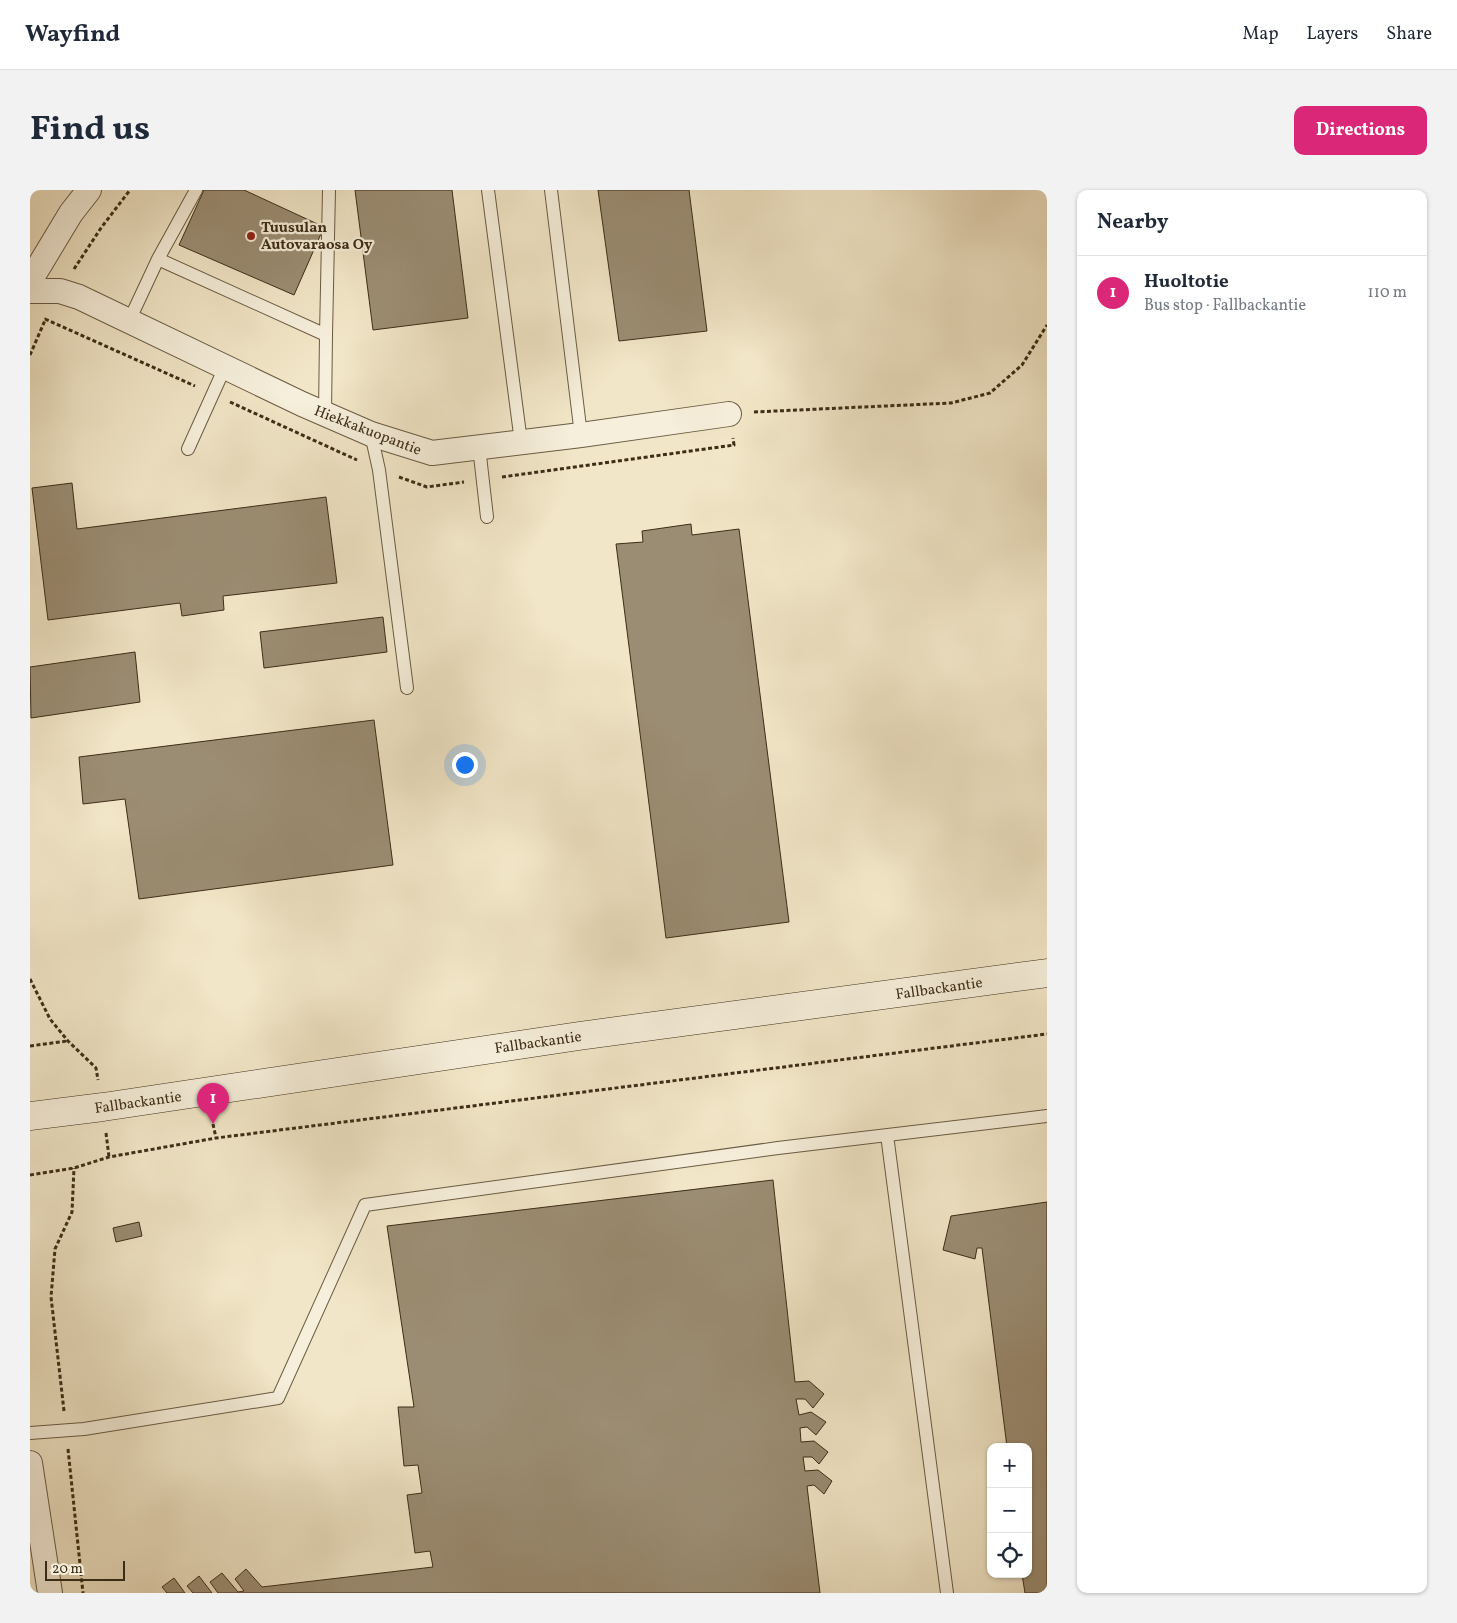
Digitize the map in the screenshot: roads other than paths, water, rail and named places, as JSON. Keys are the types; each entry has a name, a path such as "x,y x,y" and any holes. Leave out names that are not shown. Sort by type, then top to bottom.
{"street":[{"path":"30,281 71,213 89,190"},
{"name":"Hiekkakuopantie","path":"30,291 60,291 79,297 325,414 371,434 432,453 730,414"},
{"name":"Fallbackantie","path":"30,1116 103,1107 579,1036 1047,973"},
{"path":"30,1463 50,1593"}],"lane":[{"path":"129,321 158,259 196,190"},
{"path":"325,414 329,190"},
{"path":"488,190 521,442"},
{"path":"551,190 581,435"},
{"path":"158,259 326,334"},
{"path":"188,449 226,366"},
{"path":"371,434 379,470 407,688"},
{"path":"479,447 488,517"},
{"path":"30,1433 84,1429 278,1398 365,1205 778,1148 1047,1116"},
{"path":"887,1135 947,1593"}],"place":[{"name":"Tuusulan Autovaraosa Oy","path":"251,236"},
{"name":"Huoltotie","path":"213,1124"}]}
